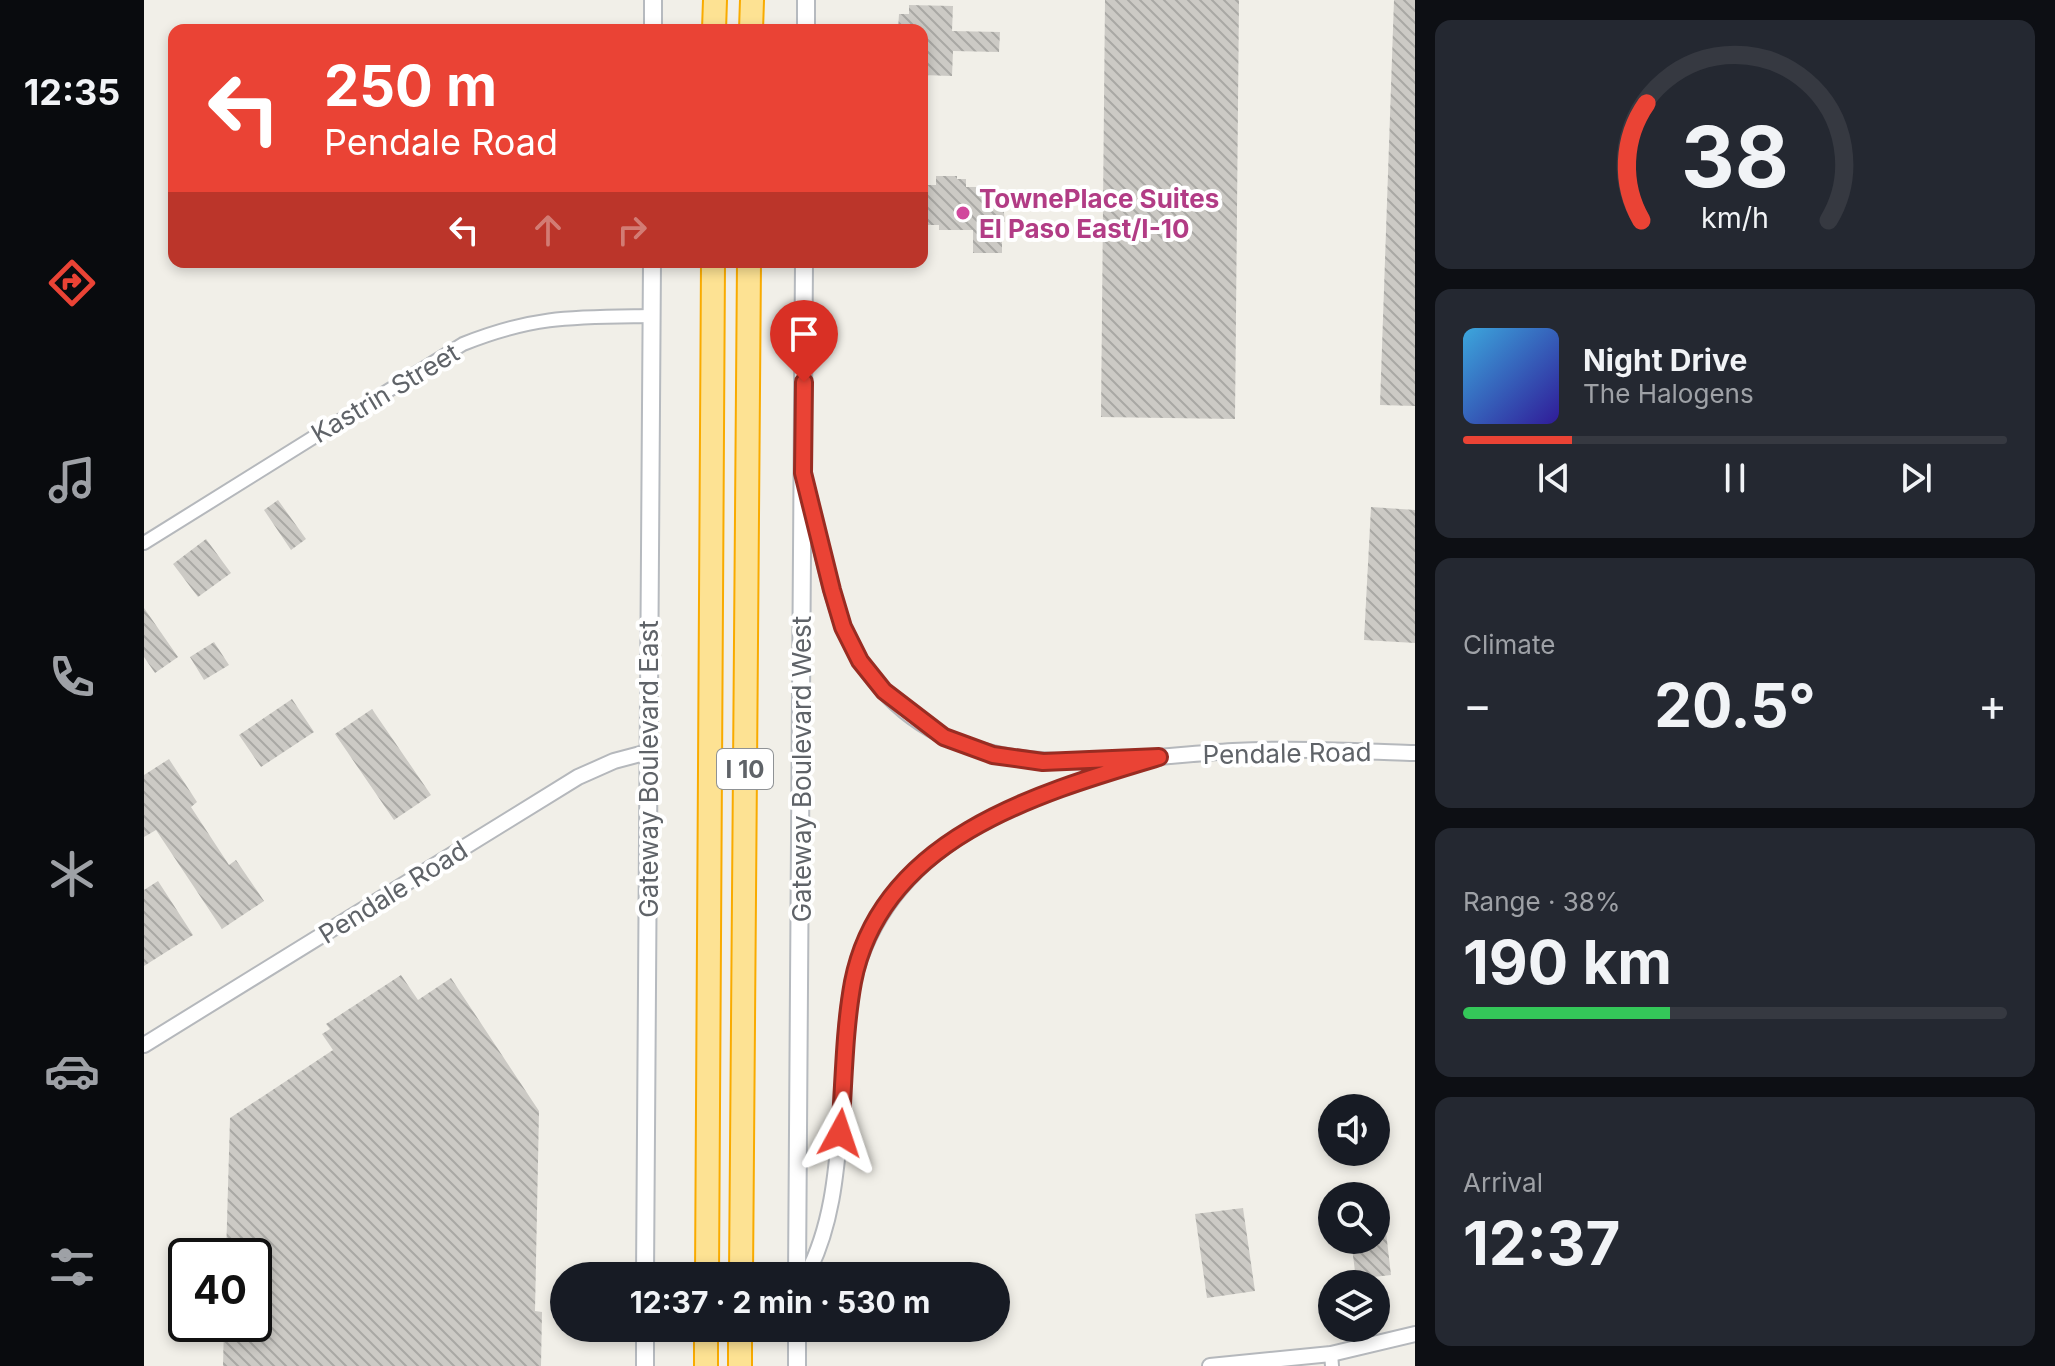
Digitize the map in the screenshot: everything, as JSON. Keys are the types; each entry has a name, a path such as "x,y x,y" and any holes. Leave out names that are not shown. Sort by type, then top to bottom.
{"highway":[{"path":"714,24 715,0"},
{"path":"751,24 752,0"},
{"name":"I 10","path":"707,1262 713,268"},
{"name":"I 10","path":"741,1262 749,268"},
{"path":"706,1342 706,1366"},
{"path":"740,1342 740,1366"}],"main road":[{"path":"653,0 653,24"},
{"path":"806,0 806,24"},
{"name":"Gateway Boulevard East","path":"645,1262 652,268"},
{"name":"Gateway Boulevard West","path":"797,1262 804,268"},
{"path":"645,1342 645,1366"},
{"path":"797,1342 797,1366"}],"street":[{"name":"Kastrin Street","path":"144,543 463,344 521,322 559,317 651,316"},
{"name":"Pendale Road","path":"803,473 843,627 860,661 897,705 944,737 1006,758 1043,762 1236,751 1415,753"},
{"name":"Pendale Road","path":"144,1045 578,777 614,761 648,752"},
{"name":"Pendale Road","path":"813,1262 833,1190 853,982 882,910 918,866 976,826 1035,797 1159,757"},
{"path":"1210,1366 1332,1360 1415,1334"}],"building":[{"path":"1105,0 1239,0 1235,419 1101,417"},
{"path":"1394,0 1415,0 1415,406 1380,405"},
{"path":"909,5 953,6 952,31 1000,32 999,52 953,51 952,76 928,75 928,24 898,24 899,14 909,14"},
{"name":"TownePlace Suites El Paso East/I-10","path":"936,176 957,176 957,179 966,179 966,187 991,187 991,195 1002,195 1005,222 1002,222 1002,253 973,253 973,230 939,230 939,225 928,225 928,185 936,185"},
{"path":"278,500 306,539 291,550 264,510"},
{"path":"1371,507 1415,510 1415,643 1364,640"},
{"path":"206,539 231,573 198,597 173,564"},
{"path":"144,608 178,657 155,673 144,657"},
{"path":"214,642 229,665 204,680 190,657"},
{"path":"292,699 314,732 261,767 239,735"},
{"path":"372,709 431,795 394,820 335,734"},
{"path":"169,759 197,802 191,807 229,865 236,860 264,901 222,929 156,830 144,837 144,775"},
{"path":"158,881 193,935 144,966 144,890"},
{"path":"401,975 418,1000 451,978 539,1111 535,1311 542,1312 541,1366 223,1366 224,1342 272,1342 272,1238 227,1238 230,1118 333,1050 322,1034 330,1029 326,1024"},
{"path":"1243,1208 1255,1291 1207,1298 1195,1214"},
{"path":"1353,1254 1389,1254 1391,1275 1390,1270 1355,1270"}],"place":[{"name":"TownePlace Suites El Paso East/I-10","path":"963,213"}],"route":[{"path":"804,382 803,473 832,590 843,627 860,661 897,705 944,737 993,755 1043,762 1159,757 1035,797 976,826 930,856 899,886 882,910 853,982 840,1133"}]}
